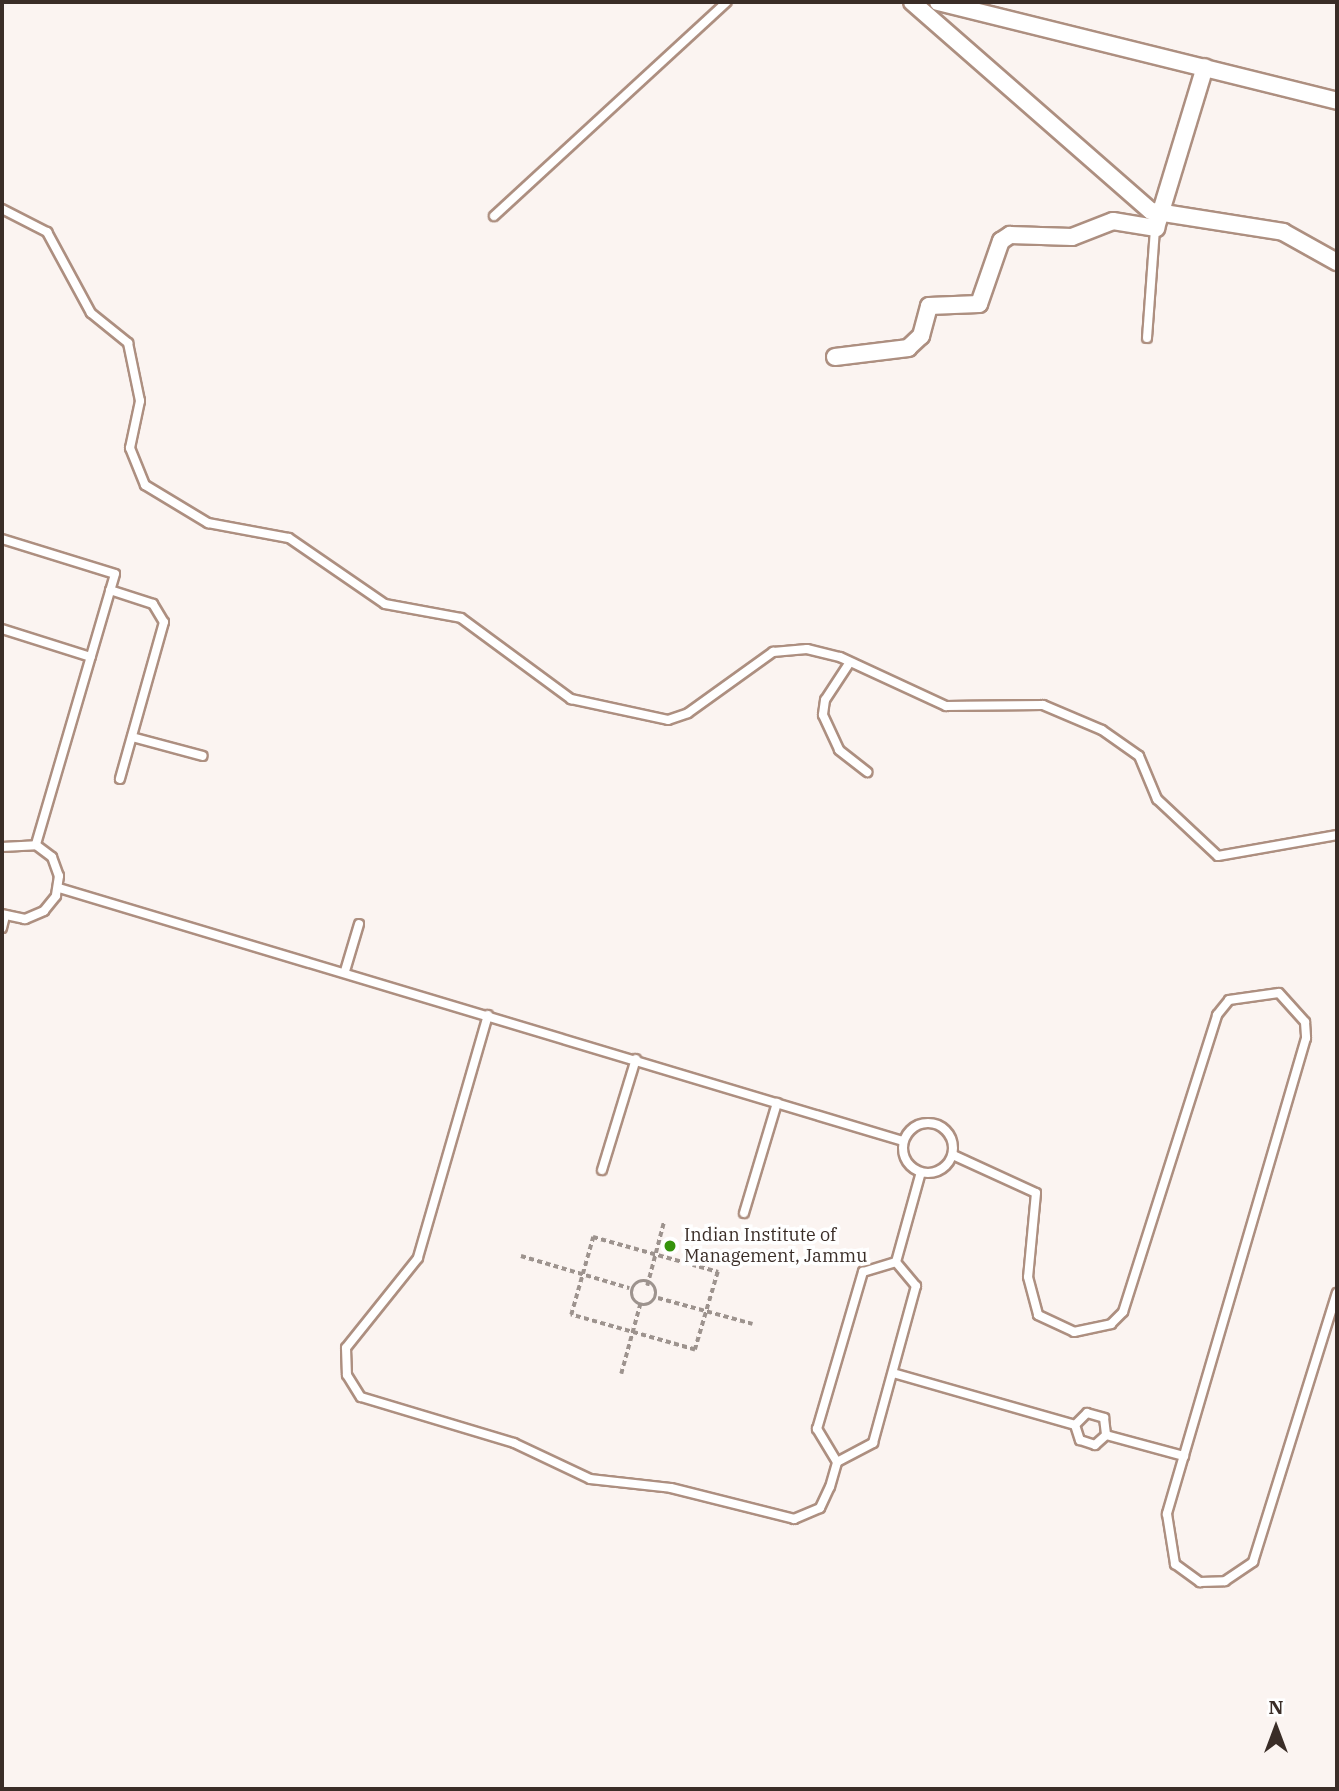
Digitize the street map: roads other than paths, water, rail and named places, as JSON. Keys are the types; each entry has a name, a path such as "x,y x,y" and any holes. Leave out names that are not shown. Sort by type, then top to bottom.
{"street":[{"path":"912,2 1157,222"},
{"path":"938,2 1337,102"},
{"path":"1157,222 1205,67"},
{"path":"835,357 908,348 921,337 929,306 983,301 999,246 1010,235 1063,238 1113,220 1283,232 1337,262"}],"lane":[{"path":"494,216 727,2"},
{"path":"2,209 47,232 92,313 128,344 140,401 130,448 145,485 208,523 289,538 385,604 461,618 554,690 607,712 646,720 688,713 772,652 807,649 850,662 946,706 1043,705 1102,730 1139,756 1157,799 1218,856 1337,835"},
{"path":"1147,338 1157,222"},
{"path":"2,539 115,574 36,845"},
{"path":"110,590 153,604 164,622 121,779"},
{"path":"2,629 91,657"},
{"path":"850,662 825,700 823,715 839,750 867,772"},
{"path":"132,737 203,756"},
{"path":"2,847 36,845 57,866 58,888 35,916 3,915 2,928"},
{"path":"58,888 345,971 903,1141"},
{"path":"345,971 359,924"},
{"path":"953,1155 1037,1194 1028,1277 1038,1315 1074,1332 1111,1324 1123,1312 1217,1015 1229,1000 1252,992 1279,993 1296,1007 1306,1038 1167,1514 1175,1564 1200,1582 1225,1581 1253,1562 1264,1536 1337,1293"},
{"path":"488,1015 418,1258 346,1348 347,1375 360,1397 514,1443 590,1479 671,1488 781,1519 820,1508 837,1462 873,1443 916,1286 896,1262"},
{"path":"602,1170 636,1059"},
{"path":"744,1213 777,1102"},
{"path":"935,1123 951,1135 953,1155 941,1170 921,1172 906,1160 903,1141 916,1126 935,1123"},
{"path":"896,1262 921,1172"},
{"path":"837,1462 817,1429 863,1272 896,1262"},
{"path":"892,1373 1075,1425"},
{"path":"1075,1425 1087,1413 1104,1418 1106,1435"},
{"path":"1075,1425 1080,1440 1095,1445 1106,1435"},
{"path":"1106,1435 1184,1456"}],"place":[{"name":"Indian Institute of Management, Jammu","path":"670,1246"}]}
